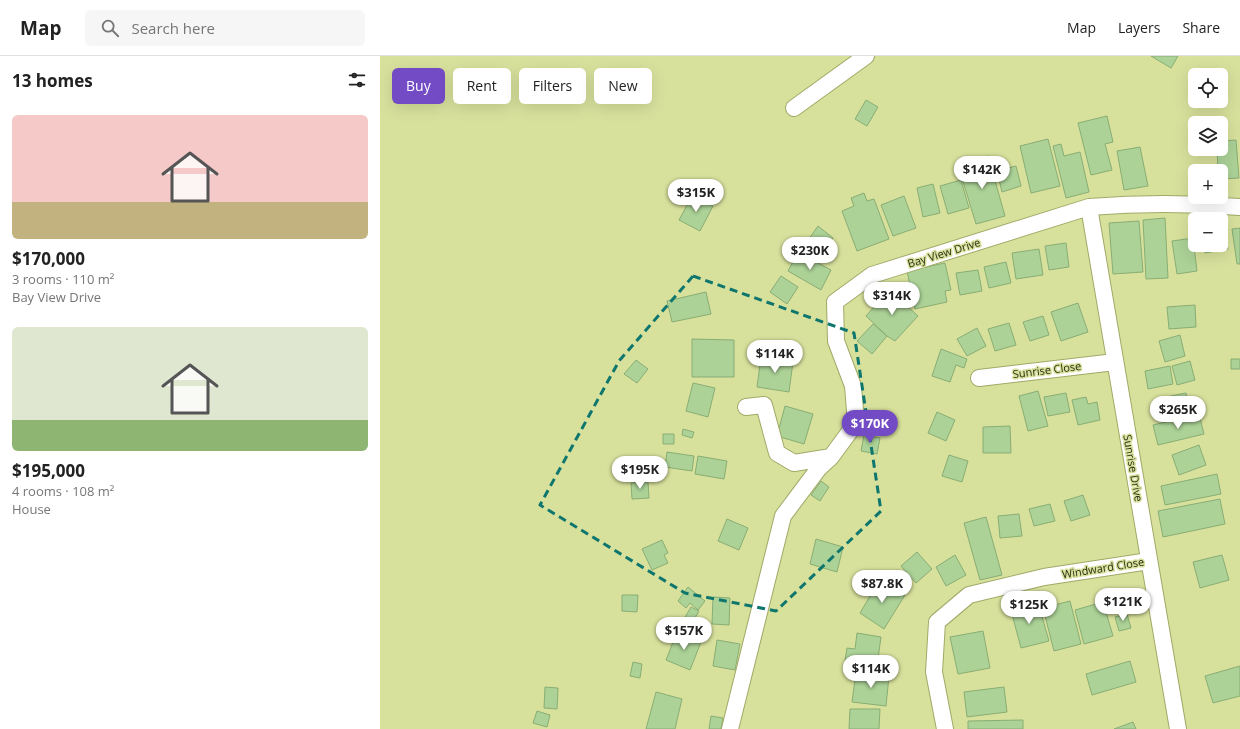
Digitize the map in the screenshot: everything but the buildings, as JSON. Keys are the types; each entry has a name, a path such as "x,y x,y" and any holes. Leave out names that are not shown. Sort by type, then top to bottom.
{"street":[{"path":"794,108 866,56"},
{"name":"Bay View Drive","path":"730,729 783,516 819,468 831,457 856,423 853,386 836,341 835,302 872,275 1089,207 1160,203 1240,207"},
{"name":"Sunrise Drive","path":"1089,207 1178,729"},
{"name":"Sunrise Close","path":"979,378 1115,362"},
{"path":"746,407 764,405 777,453 794,463 831,457"},
{"name":"Windward Close","path":"945,729 934,672 937,622 969,595 1044,577 1149,561"}],"highlighted area":[{"path":"693,276 854,333 881,511 776,611 685,593 540,505 619,361"}]}
